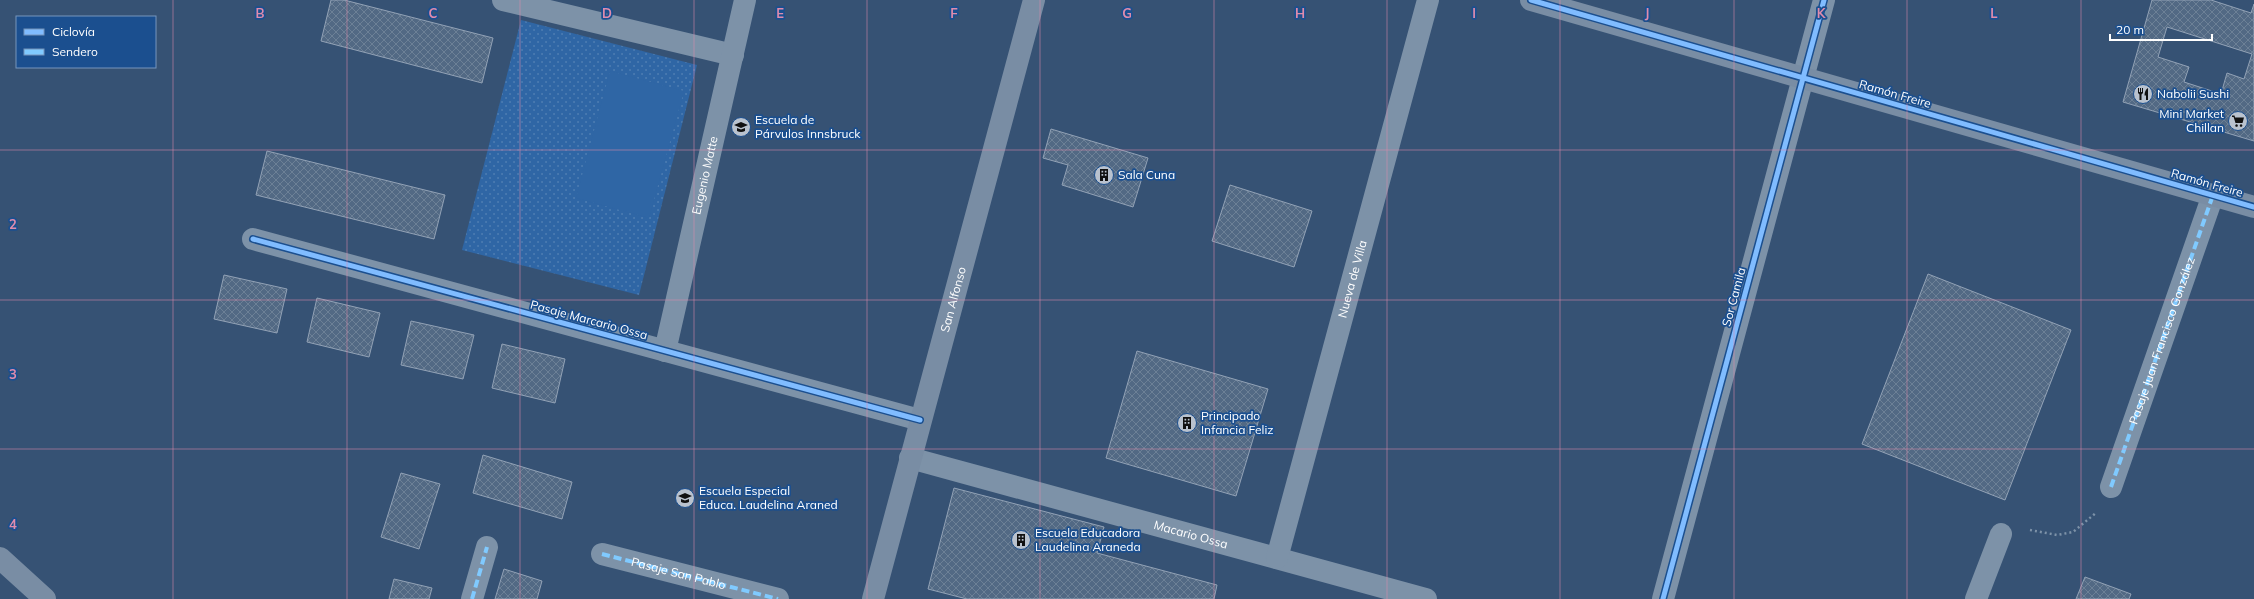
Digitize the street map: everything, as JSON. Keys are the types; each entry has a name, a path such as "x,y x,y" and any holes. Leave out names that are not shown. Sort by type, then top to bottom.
{"street":[{"path":"503,0 733,55"},
{"name":"Eugenio Matte","path":"665,350 746,0"},
{"name":"San Alfonso","path":"873,599 1034,0"},
{"name":"Nueva de Villa","path":"1277,558 1428,0"},
{"name":"Ramón Freire","path":"1530,0 2254,207"},
{"name":"Sor Camila","path":"1663,599 1824,0"},
{"name":"Pasaje Juan Francisco González","path":"2111,487 2213,195"},
{"name":"Pasaje Marcario Ossa","path":"253,239 920,420"},
{"name":"Macario Ossa","path":"910,458 1426,599"},
{"path":"1976,599 2001,534"},
{"path":"472,599 487,547"},
{"name":"Pasaje San Pablo","path":"602,554 778,599"},
{"path":"0,558 45,599"}],"path":[{"path":"2001,534 2008,521 2018,523 2032,531 2057,535 2073,532 2098,511 2111,487"}],"shaded area":[{"path":"521,20 697,65 639,295 462,250"},
{"path":"610,71 684,91 649,218 576,198"}],"building":[{"path":"331,0 344,0 493,38 482,83 321,41"},
{"path":"2152,0 2211,0 2251,13 2254,4 2254,141 2123,102","holes":["2167,27 2252,54 2244,79 2227,73 2221,94 2184,82 2189,67 2158,57"]},
{"name":"Sala Cuna","path":"1051,129 1148,158 1133,207 1062,185 1068,165 1043,158"},
{"path":"267,151 445,195 434,239 256,195"},
{"path":"1230,185 1312,211 1294,267 1212,241"},
{"path":"1928,274 2071,330 2005,500 1862,444"},
{"path":"224,275 287,289 277,333 214,319"},
{"path":"317,298 380,313 369,357 307,342"},
{"path":"411,321 474,335 463,379 401,365"},
{"path":"502,344 565,359 555,403 492,388"},
{"name":"Principado Infancia Feliz","path":"1137,351 1268,389 1236,496 1106,458"},
{"path":"483,455 572,482 562,519 473,493"},
{"path":"401,473 440,484 419,549 381,537"},
{"name":"Escuela Educadora Laudelina Araneda","path":"954,488 1104,527 1097,553 1217,585 1214,599 967,599 928,589"},
{"path":"504,569 542,581 537,599 495,599"},
{"path":"2085,577 2131,594 2129,599 2076,599"},
{"path":"394,579 432,588 429,599 389,599"}],"marked path":[{"path":"2111,487 2213,195"},
{"path":"472,599 487,547"},
{"path":"602,554 778,599"}],"cycle path":[{"path":"1531,0 2254,207"},
{"path":"1663,599 1824,0"},
{"path":"253,239 920,420"}],"place":[{"name":"Nabolii Sushi","path":"2143,94"},
{"name":"Mini Market Chillan","path":"2238,121"},
{"name":"Escuela de Párvulos Innsbruck","path":"741,127"},
{"name":"Sala Cuna","path":"1104,175"},
{"name":"Principado Infancia Feliz","path":"1187,423"},
{"name":"Escuela Especial Educa. Laudelina Araned","path":"685,498"},
{"name":"Escuela Educadora Laudelina Araneda","path":"1021,540"}]}
